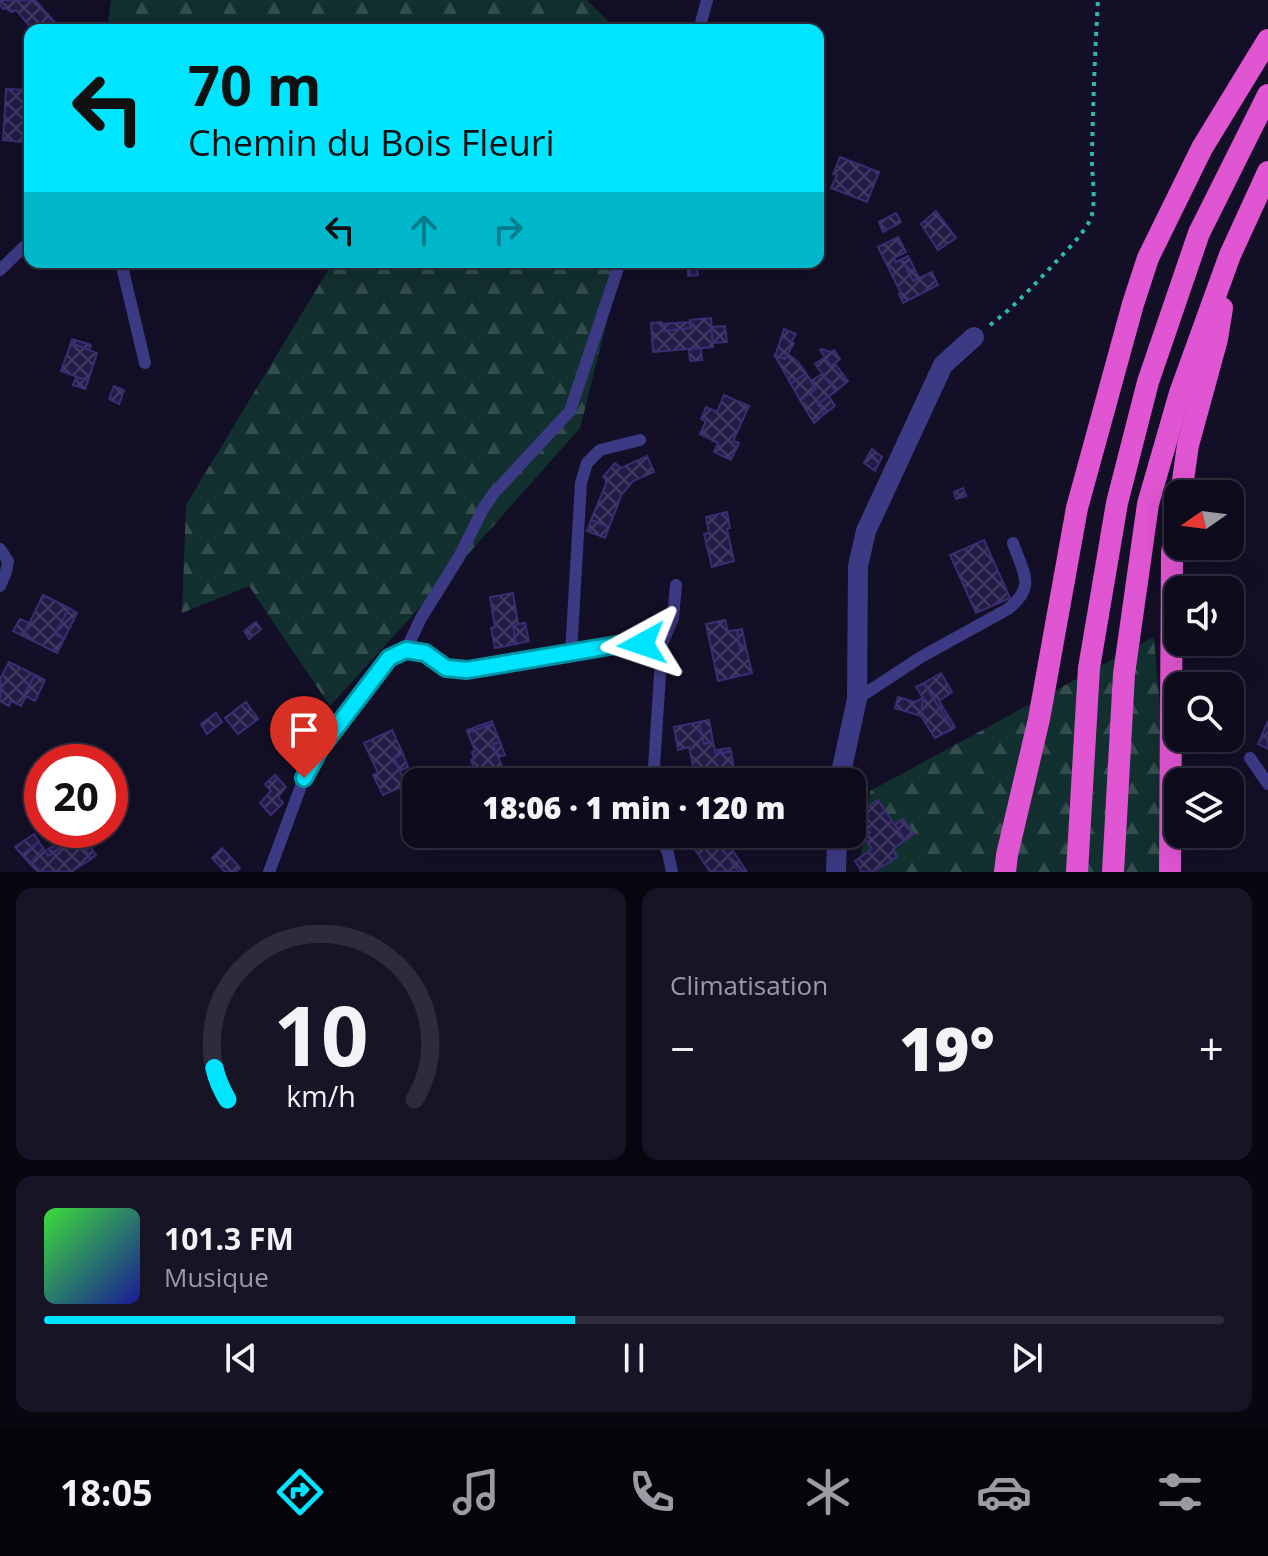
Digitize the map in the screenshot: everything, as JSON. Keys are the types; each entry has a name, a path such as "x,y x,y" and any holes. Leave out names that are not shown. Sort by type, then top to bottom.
{"highway":[{"path":"1005,872 1039,719 1077,508 1133,304 1148,258 1202,148 1268,40"},
{"path":"1077,872 1089,668 1117,503 1148,382 1199,233 1268,95"},
{"path":"1113,872 1124,674 1148,504 1180,393 1230,255 1268,172"},
{"path":"1183,480 1188,445 1217,339 1230,255"},
{"path":"1170,872 1172,560"}],"street":[{"path":"842,768 857,699 858,566 866,531 943,365 974,337"},
{"path":"836,872 837,848"}],"lane":[{"path":"701,24 707,0"},
{"path":"0,270 24,247"},
{"path":"122,268 145,363"},
{"path":"406,650 483,509 570,411 618,268"},
{"path":"571,653 581,483 587,463 600,450 640,440"},
{"path":"857,699 1021,599 1026,590 1026,580 1013,543"},
{"path":"0,549 8,561 0,586"},
{"path":"654,768 662,644 673,618 676,585"},
{"path":"269,872 304,778 319,750 389,658 406,650 425,653 446,668 467,670 622,644 662,644"},
{"path":"1250,758 1268,784"},
{"path":"666,848 672,872"}],"path":[{"path":"974,337 1007,312 1067,250 1089,221 1093,210 1098,0"}],"green space":[{"path":"111,0 587,0 611,24 108,24"},
{"path":"329,268 620,268 580,428 330,706 249,586 182,613 186,505"},
{"path":"1154,637 1165,768 1164,848 1172,848 1174,872 859,872 862,848 866,848 870,791"}],"building":[{"path":"0,0 35,0 57,24 28,24 16,10 12,12 0,5"},
{"path":"6,89 24,90 24,142 3,140"},
{"path":"840,157 879,172 867,202 831,188"},
{"path":"936,211 956,238 938,250 921,224"},
{"path":"896,213 901,222 883,232 879,222"},
{"path":"898,237 906,252 894,258 896,262 902,259 913,281 932,272 938,285 903,303 878,247"},
{"path":"908,256 919,278 913,281 902,259"},
{"path":"697,268 698,275 688,276 688,269"},
{"path":"711,318 713,347 653,352 651,323 662,322 663,331 691,328 690,320"},
{"path":"690,322 691,328 663,331 662,324"},
{"path":"725,326 727,342 713,343 711,327"},
{"path":"784,329 796,334 785,359 775,356"},
{"path":"72,339 91,345 89,350 71,343"},
{"path":"71,343 97,353 88,381 61,371"},
{"path":"701,348 702,360 690,361 689,349"},
{"path":"822,349 834,350 840,359 831,366"},
{"path":"788,354 806,373 791,384 775,356 785,359"},
{"path":"824,358 831,366 835,364 848,381 836,391 815,364"},
{"path":"806,373 816,389 800,400 791,384"},
{"path":"822,374 836,391 818,404 824,414 814,423 800,400 816,389 811,381"},
{"path":"76,377 88,381 85,389 73,385"},
{"path":"114,386 124,390 119,404 109,399"},
{"path":"724,395 749,406 733,441 739,443 731,460 714,452 718,443 700,434 706,421 701,419 706,407 717,412"},
{"path":"829,396 835,406 824,414 818,404"},
{"path":"872,449 882,457 875,471 864,463"},
{"path":"647,456 654,472 633,481 622,494 609,527 591,520 606,484 603,477 615,463 621,468"},
{"path":"963,488 966,496 956,499 954,492"},
{"path":"727,512 730,528 727,529 734,561 712,567 704,534 709,533 706,517"},
{"path":"591,520 609,527 605,538 587,531"},
{"path":"984,540 1010,598 976,613 950,555"},
{"path":"513,593 518,624 513,625 516,644 495,648 490,597"},
{"path":"43,595 69,608 55,634 64,639 57,653 23,636"},
{"path":"69,608 77,613 64,639 55,634"},
{"path":"20,619 29,623 23,636 13,631"},
{"path":"725,620 728,631 737,630 740,649 746,648 752,673 718,681 706,624"},
{"path":"256,622 261,629 249,639 244,631"},
{"path":"525,623 529,641 516,644 513,625"},
{"path":"742,629 746,648 740,649 737,630"},
{"path":"9,662 35,675 21,706 11,701 9,706 0,701 0,679"},
{"path":"941,673 952,692 939,701 955,727 952,729 924,683"},
{"path":"35,675 45,680 35,701 24,695"},
{"path":"924,683 952,729 935,738 921,716 923,698 916,687"},
{"path":"898,697 915,702 923,698 921,716 895,708"},
{"path":"246,702 258,719 238,734 225,718"},
{"path":"216,713 222,722 207,734 201,724"},
{"path":"709,720 713,742 704,744 699,722"},
{"path":"492,721 493,724 468,733 467,730"},
{"path":"1268,721 1268,749 1258,744"},
{"path":"699,722 704,744 713,742 716,754 731,751 734,768 693,768 689,747 678,750 674,727"},
{"path":"493,724 500,742 493,744 503,768 474,768 471,760 475,751 468,733"},
{"path":"392,730 403,754 394,758 402,776 402,787 383,795 373,775 378,773 364,743"},
{"path":"500,742 505,755 498,757 493,744"},
{"path":"730,748 731,751 716,754 715,750"},
{"path":"403,754 408,767 400,771 394,758"},
{"path":"275,775 286,787 278,797 283,803 271,815 260,803 271,791 265,784"},
{"path":"878,800 905,840 893,849 897,857 873,872 862,872 855,861 872,849 866,840 870,833 866,827 866,807"},
{"path":"903,819 914,834 905,840 895,825"},
{"path":"24,841 24,848 31,848 22,855 15,847"},
{"path":"31,848 43,848 30,864 22,855"},
{"path":"43,848 48,856 60,848 84,848 91,859 71,872 38,872 30,864"},
{"path":"50,848 60,848 48,856 45,851"},
{"path":"84,848 91,848 96,855 91,859"},
{"path":"222,848 240,868 236,872 225,872 212,858"},
{"path":"694,848 722,848 739,872 710,872"},
{"path":"722,848 731,848 747,872 739,872"}],"route":[{"path":"304,778 319,750 389,658 406,650 425,653 446,668 467,670 622,644 642,644"}]}
